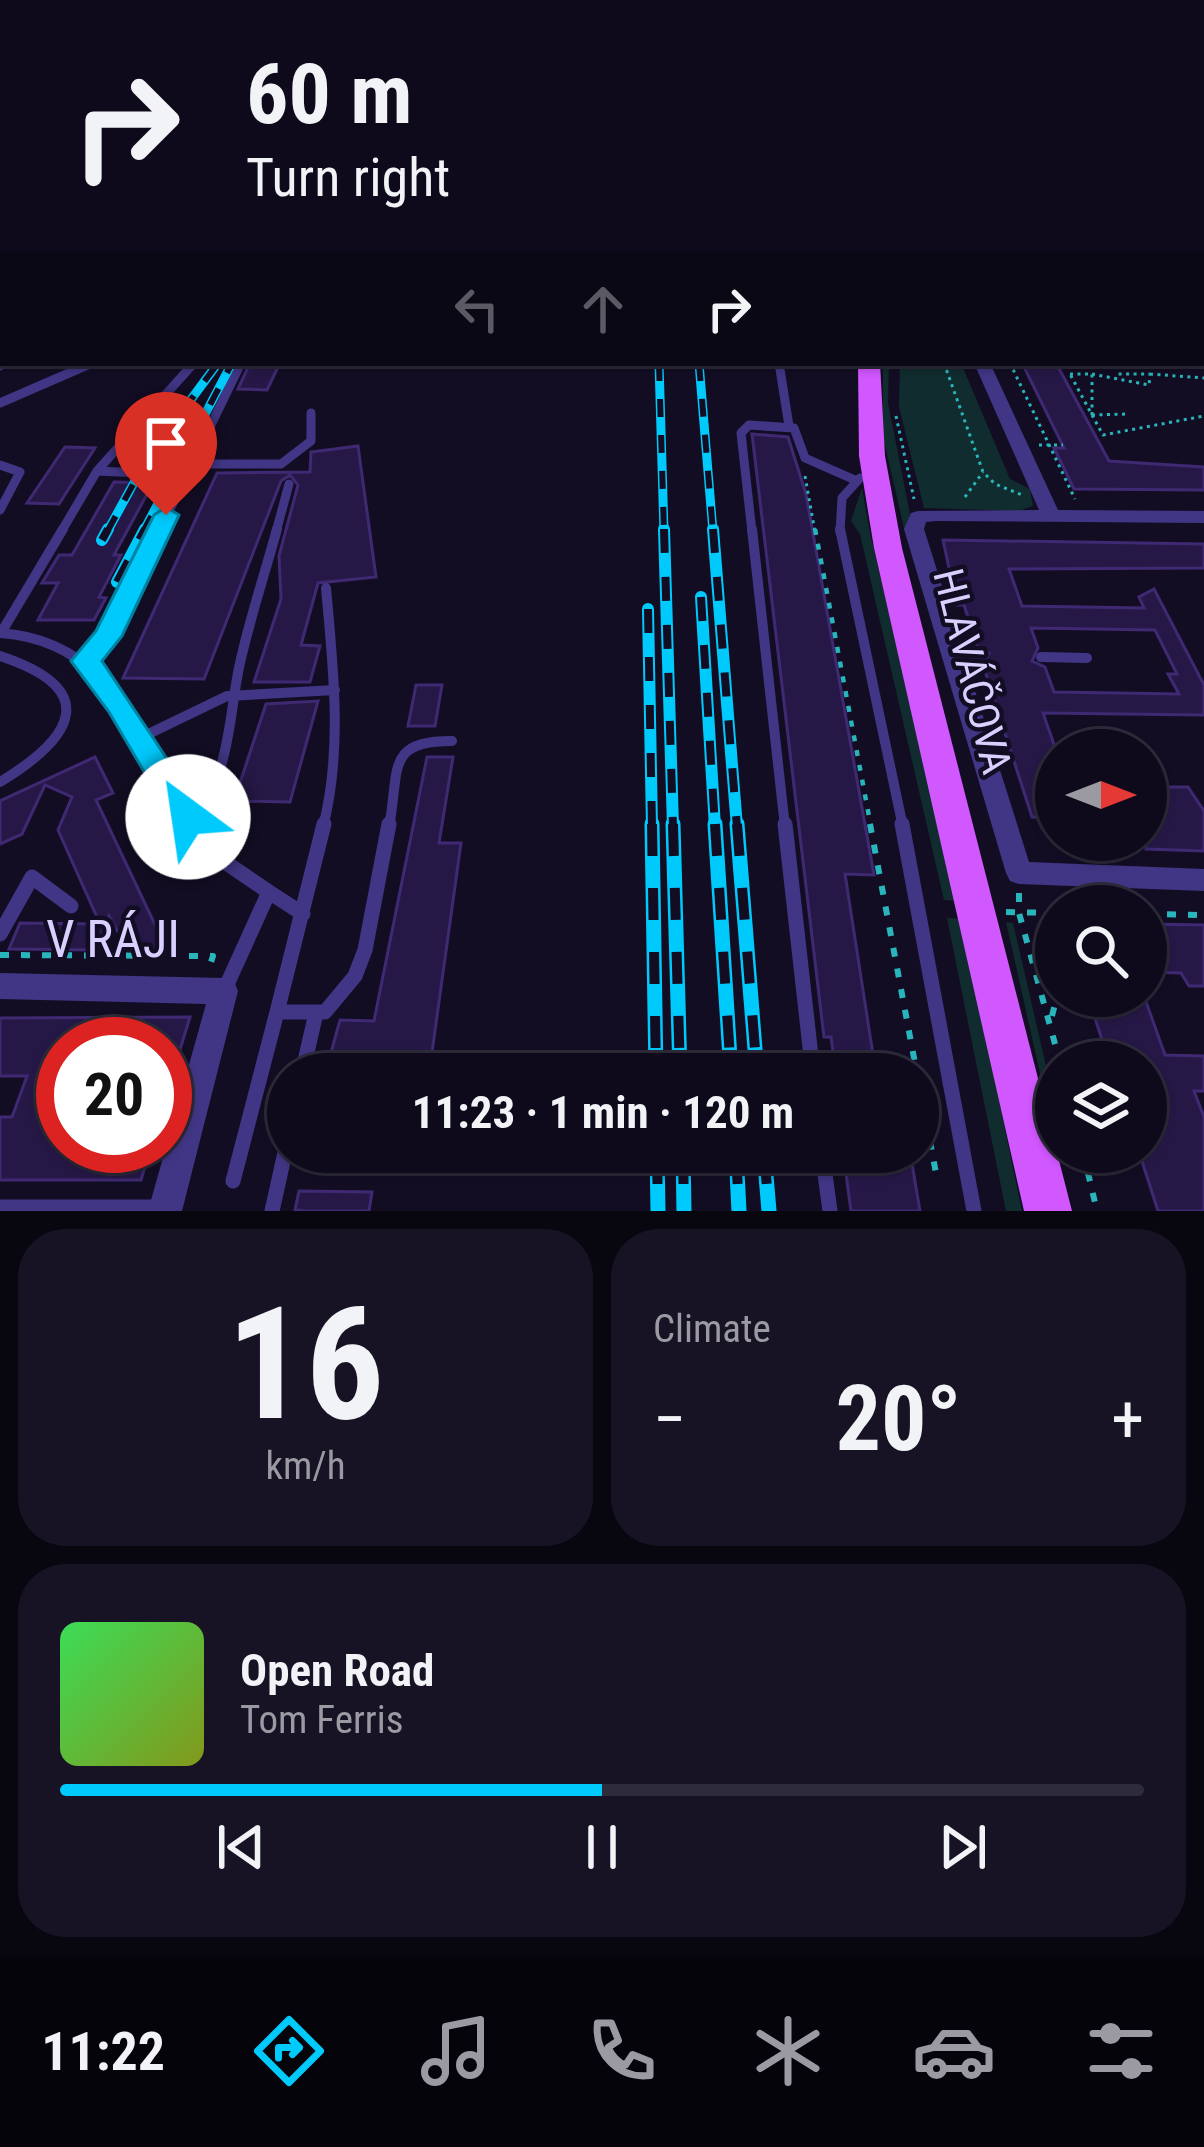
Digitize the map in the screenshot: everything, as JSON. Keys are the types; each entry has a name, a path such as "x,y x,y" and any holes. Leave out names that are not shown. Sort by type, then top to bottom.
{"main road":[{"name":"HLAVÁČOVA","path":"869,366 865,479 1048,1211"}],"street":[{"path":"983,366 1047,505"},
{"path":"918,517 1047,505 1204,517"},
{"name":"HLAVÁČOVA","path":"918,517 915,536 1019,873"},
{"path":"1019,873 1204,880"},
{"name":"V RÁJI","path":"0,986 224,991"},
{"path":"166,1209 224,991"}],"lane":[{"path":"0,403 85,366"},
{"path":"191,366 97,471 1,633 54,642 86,661 212,851 303,914"},
{"path":"86,661 108,636 240,366"},
{"path":"779,366 789,426"},
{"path":"97,471 285,463 311,441 310,413"},
{"path":"811,1053 741,433 748,425 789,426 799,432 805,458 865,479 842,499 840,532 914,879 974,1211"},
{"path":"188,817 206,803 221,768 290,480 285,463"},
{"path":"0,465 20,472 0,510"},
{"path":"233,1181 330,800 334,691 326,588"},
{"path":"950,655 980,656"},
{"path":"0,656 57,681 65,690 70,714 54,748 0,782"},
{"path":"1041,657 1087,658"},
{"path":"140,738 235,695 334,691"},
{"path":"277,1012 332,1009 360,964 403,751 415,741 452,741"},
{"path":"0,934 32,877 71,906"},
{"path":"224,991 269,892"},
{"path":"307,1053 316,1013"},
{"path":"272,1211 280,1173"},
{"path":"825,1173 830,1211"},
{"path":"0,1207 166,1209"}],"path":[{"path":"945,366 983,472 1018,495 1047,505"},
{"path":"1011,366 1076,501 1093,501"},
{"path":"1204,378 1070,374 1103,435 1204,416"},
{"path":"1092,374 1092,415"},
{"path":"1116,374 1131,385 1149,385 1150,374"},
{"path":"894,405 918,517"},
{"path":"1092,415 1128,414"},
{"path":"805,458 914,1053"},
{"path":"964,514 967,493 983,472"},
{"path":"1019,873 1019,913 1055,1041"},
{"path":"1019,913 1035,913"},
{"path":"1167,914 1204,915"},
{"path":"1051,1022 1052,1017"},
{"path":"1088,1173 1097,1211"}],"green space":[{"path":"883,366 889,366 888,403 910,514 905,532 883,437"},
{"path":"900,366 962,366 1010,479 1030,489 1033,506 1019,511 924,508 899,407"},
{"path":"862,488 957,901 944,900 860,534 851,521"},
{"path":"947,918 961,919 1022,1211 1006,1211"},
{"path":"1006,922 1013,923 1040,1041 1035,1041 1035,1051"}],"building":[{"path":"249,366 279,366 267,390 238,389"},
{"path":"1023,366 1058,366 1109,461 1204,467 1204,490 1074,489 1054,448 1064,448"},
{"path":"752,434 788,437 806,494 874,875 845,874 873,1053 833,1053 831,1037 824,1037"},
{"path":"358,446 376,577 318,583 301,645 320,646 310,682 254,682 281,599 279,556 298,485 290,475 281,481 204,679 123,678 217,473 310,472 311,452"},
{"path":"65,447 95,448 59,504 27,503"},
{"path":"114,482 153,483 114,555 121,555 99,597 106,598 94,620 38,620 58,583 42,583 59,555 72,555"},
{"path":"943,540 1204,544 1204,568 1009,569 1022,606 1144,608 1139,597 1154,589 1204,685 1204,715 1043,713 1049,729 1035,729 1032,817 983,665 989,653 977,646 964,605 957,605","holes":["1031,628 1155,630 1177,674 1168,674 1179,694 1054,692 1045,667 1032,661 1038,648"]},
{"path":"416,685 442,685 435,726 408,726"},
{"path":"318,701 290,802 234,801 266,704"},
{"path":"95,757 113,793 96,800 167,950 128,950 109,916 96,950 9,949 20,923 100,924 58,830 72,797 45,785 22,834 0,844 0,801"},
{"path":"427,757 453,757 439,843 461,843 432,1053 331,1053 340,1020 374,1021"},
{"path":"1167,787 1188,787 1204,811 1204,851 1167,850"},
{"path":"1167,924 1204,925 1204,986 1189,986 1181,973 1167,973"},
{"path":"1095,1017 1151,1017 1160,1041 1102,1041"},
{"path":"0,1018 36,1018 36,1173 143,1173 141,1180 0,1180 0,1117 12,1117 27,1076 0,1076"},
{"path":"1167,1055 1204,1056 1204,1091 1194,1091 1204,1117 1204,1211 1158,1211 1146,1173 1167,1173"},
{"path":"846,1173 914,1173 920,1211 851,1211"},
{"path":"299,1191 372,1192 369,1211 305,1211 295,1210"}],"railway":[{"path":"107,532 147,459 216,366"},
{"path":"143,532 230,366"},
{"path":"659,366 664,532"},
{"path":"699,366 713,532"},
{"path":"102,540 108,529"},
{"path":"117,582 145,529"},
{"path":"664,529 673,827"},
{"path":"713,529 737,827"},
{"path":"701,597 715,827"},
{"path":"648,609 652,827"},
{"path":"652,824 656,1053"},
{"path":"673,824 679,1053"},
{"path":"715,824 730,1053"},
{"path":"737,824 755,1053"},
{"path":"657,1173 658,1211"},
{"path":"683,1173 684,1211"},
{"path":"737,1173 739,1211"},
{"path":"766,1173 769,1211"}],"route":[{"path":"166,515 108,636 86,661 120,704 188,817"}]}
